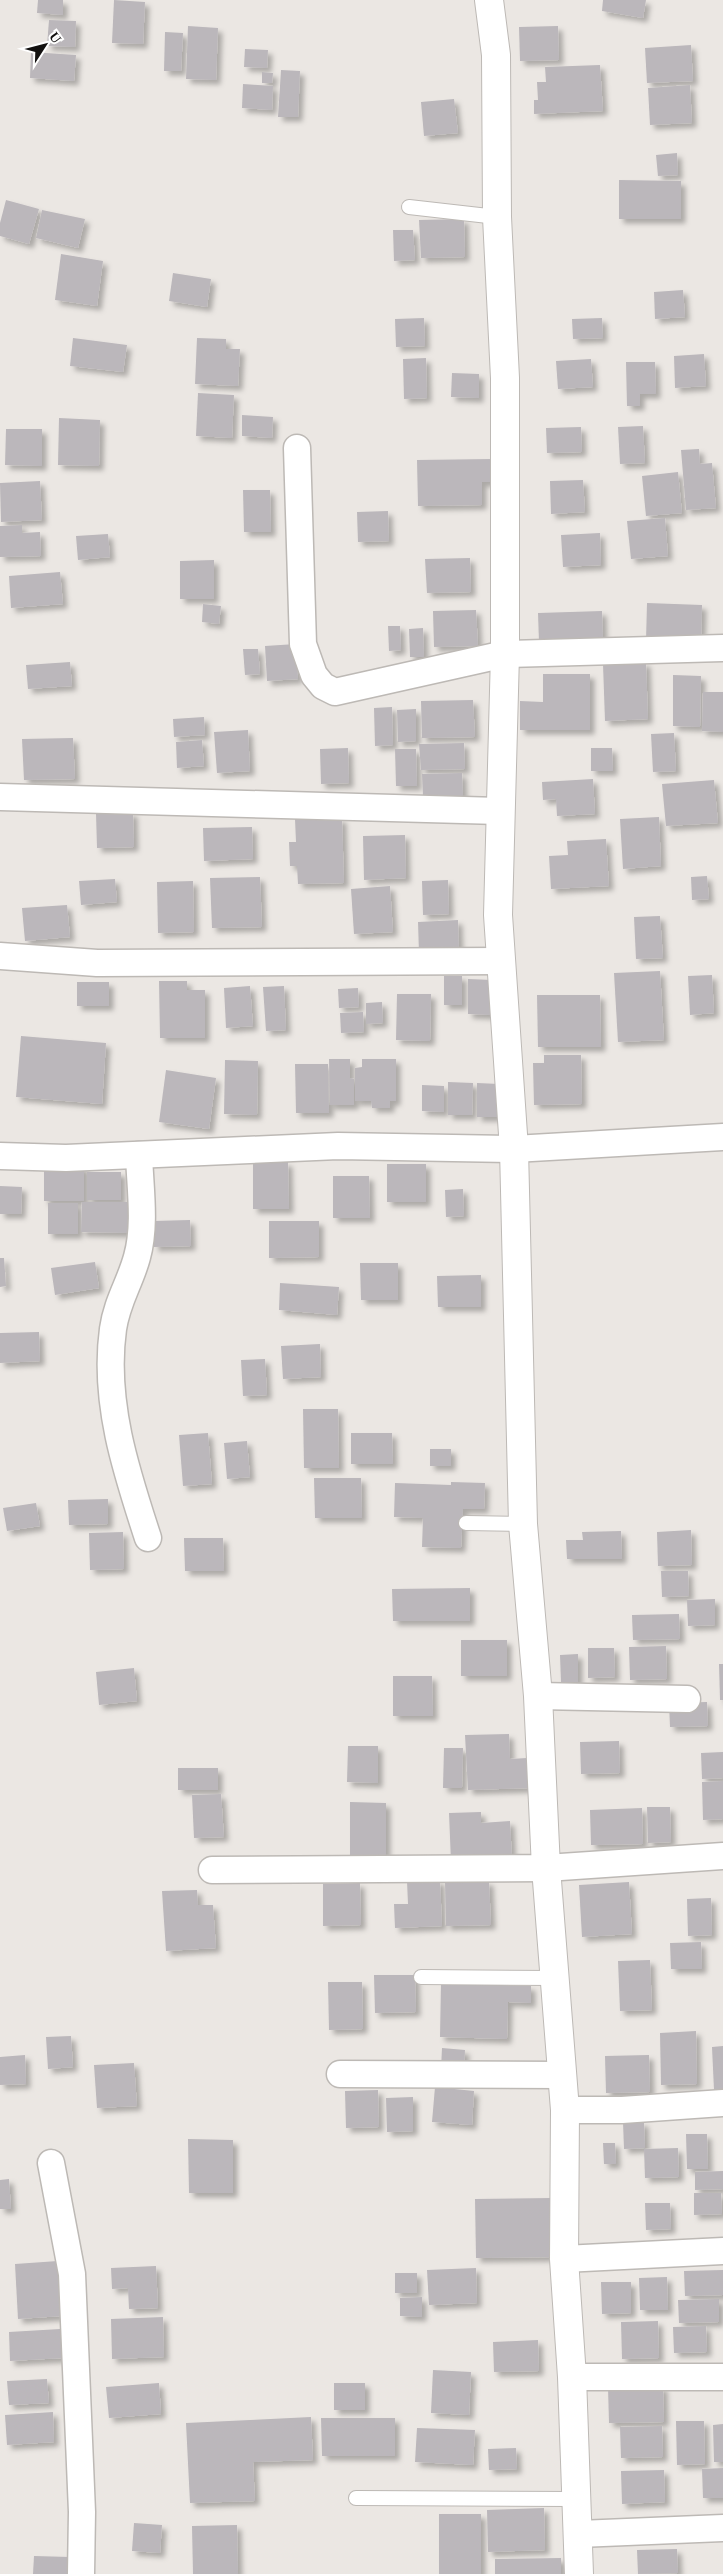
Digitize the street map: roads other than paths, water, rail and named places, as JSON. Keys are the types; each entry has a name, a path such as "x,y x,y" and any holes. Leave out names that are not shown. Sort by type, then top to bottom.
{"street":[{"path":"489,0 496,55 497,217 504,378 504,654 498,915 514,1149 523,1524 538,1696 546,1868 565,2110 564,2259 572,2377 579,2574"},
{"path":"298,448 303,644 311,668 323,686 335,692 504,654 723,648"},
{"path":"0,797 499,811"},
{"path":"0,956 106,963 502,961"},
{"path":"0,1156 66,1158 338,1146 514,1149 723,1138"},
{"path":"139,1155 141,1215 137,1257 119,1301 113,1330 111,1380 121,1455 148,1538"},
{"path":"538,1696 686,1699"},
{"path":"212,1870 546,1868 723,1856"},
{"path":"340,2074 562,2075"},
{"path":"565,2110 622,2110 723,2103"},
{"path":"51,2163 72,2274 82,2512 81,2574"},
{"path":"564,2259 723,2251"},
{"path":"572,2377 723,2377"},
{"path":"579,2534 723,2528"}],"lane":[{"path":"409,207 497,217"},
{"path":"466,1523 523,1524"},
{"path":"421,1977 555,1978"},
{"path":"356,2498 575,2499"}]}
